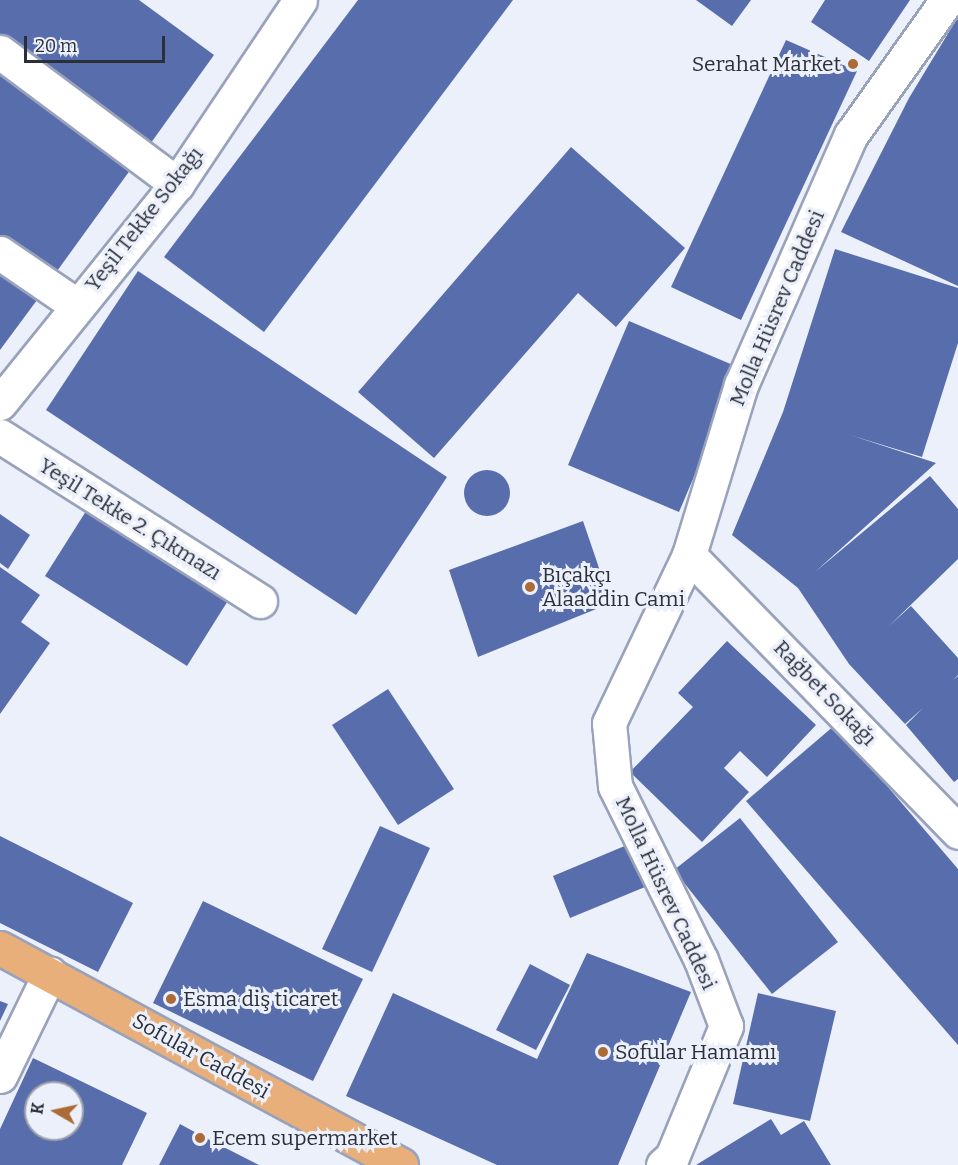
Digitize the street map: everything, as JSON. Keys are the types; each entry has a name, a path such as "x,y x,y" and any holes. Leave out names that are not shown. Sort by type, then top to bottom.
{"main road":[{"name":"Sofular Caddesi","path":"0,948 50,973 401,1165"}],"street":[{"name":"Yeşil Tekke Sokağı","path":"0,403 76,305 177,184 300,0"},
{"name":"Molla Hüsrev Caddesi","path":"663,1165 672,1157 726,1026 701,960 615,786 609,723 689,555 741,385 851,135 948,0"},
{"path":"0,52 177,184"},
{"path":"0,253 76,305"},
{"name":"Yeşil Tekke 2. Çıkmazı","path":"0,436 260,601"},
{"name":"Rağbet Sokağı","path":"689,555 953,815"},
{"path":"0,1076 50,973"}],"building":[{"path":"0,0 139,0 214,55 148,147 0,47"},
{"path":"358,0 513,0 264,332 164,257"},
{"path":"696,0 751,0 732,26"},
{"path":"825,0 910,0 869,61 811,22"},
{"path":"958,17 958,286 841,232 909,98"},
{"path":"786,40 857,71 741,320 671,287"},
{"path":"0,63 136,162 52,278 0,245"},
{"path":"571,147 685,248 616,327 578,293 434,458 358,392"},
{"path":"835,249 958,288 958,343 922,457 850,435 936,463 815,572 930,476 958,509 958,559 889,626 911,606 958,658 958,675 953,680 958,676 958,779 954,782 906,725 923,708 905,724 849,664 798,588 732,535 783,412"},
{"path":"0,261 43,292 0,350"},
{"path":"138,271 447,477 356,615 46,410"},
{"path":"629,321 740,368 679,512 568,465"},
{"path":"487,470 503,477 510,493 503,509 487,516 471,509 464,493 471,477"},
{"path":"88,508 229,599 187,666 45,576"},
{"path":"0,514 30,535 8,569 0,563"},
{"name":"Bıçakçı Alaaddin Cami","path":"583,521 611,603 478,657 449,570"},
{"path":"0,567 40,595 21,622 50,643 0,714"},
{"path":"727,641 816,725 767,777 740,751 724,768 749,792 702,842 630,772 693,707 678,693"},
{"path":"388,689 454,789 398,825 332,725"},
{"path":"835,725 958,869 958,1045 746,801"},
{"path":"740,818 838,942 772,994 674,870"},
{"path":"380,826 430,848 372,972 322,949"},
{"path":"0,836 133,903 98,972 0,923"},
{"path":"627,845 645,887 570,918 553,876"},
{"path":"203,901 363,979 313,1081 153,1003"},
{"name":"Sofular Hamamı","path":"587,953 691,992 618,1165 497,1165 346,1096 393,993 537,1059"},
{"path":"530,964 570,985 536,1050 496,1030"},
{"path":"758,993 836,1011 810,1121 733,1104"},
{"path":"0,1001 8,1004 0,1021"},
{"path":"33,1058 81,1081 24,1081 24,1141 84,1141 84,1083 147,1113 122,1165 0,1165 0,1129"},
{"path":"771,1119 781,1135 804,1121 831,1165 696,1165"},
{"path":"180,1124 202,1136 259,1165 159,1165"}],"place":[{"name":"Serahat Market","path":"853,64"},
{"name":"Bıçakçı Alaaddin Cami","path":"530,587"},
{"name":"Esma diş ticaret","path":"171,999"},
{"name":"Sofular Hamamı","path":"603,1052"},
{"name":"Ecem supermarket","path":"200,1138"}]}
